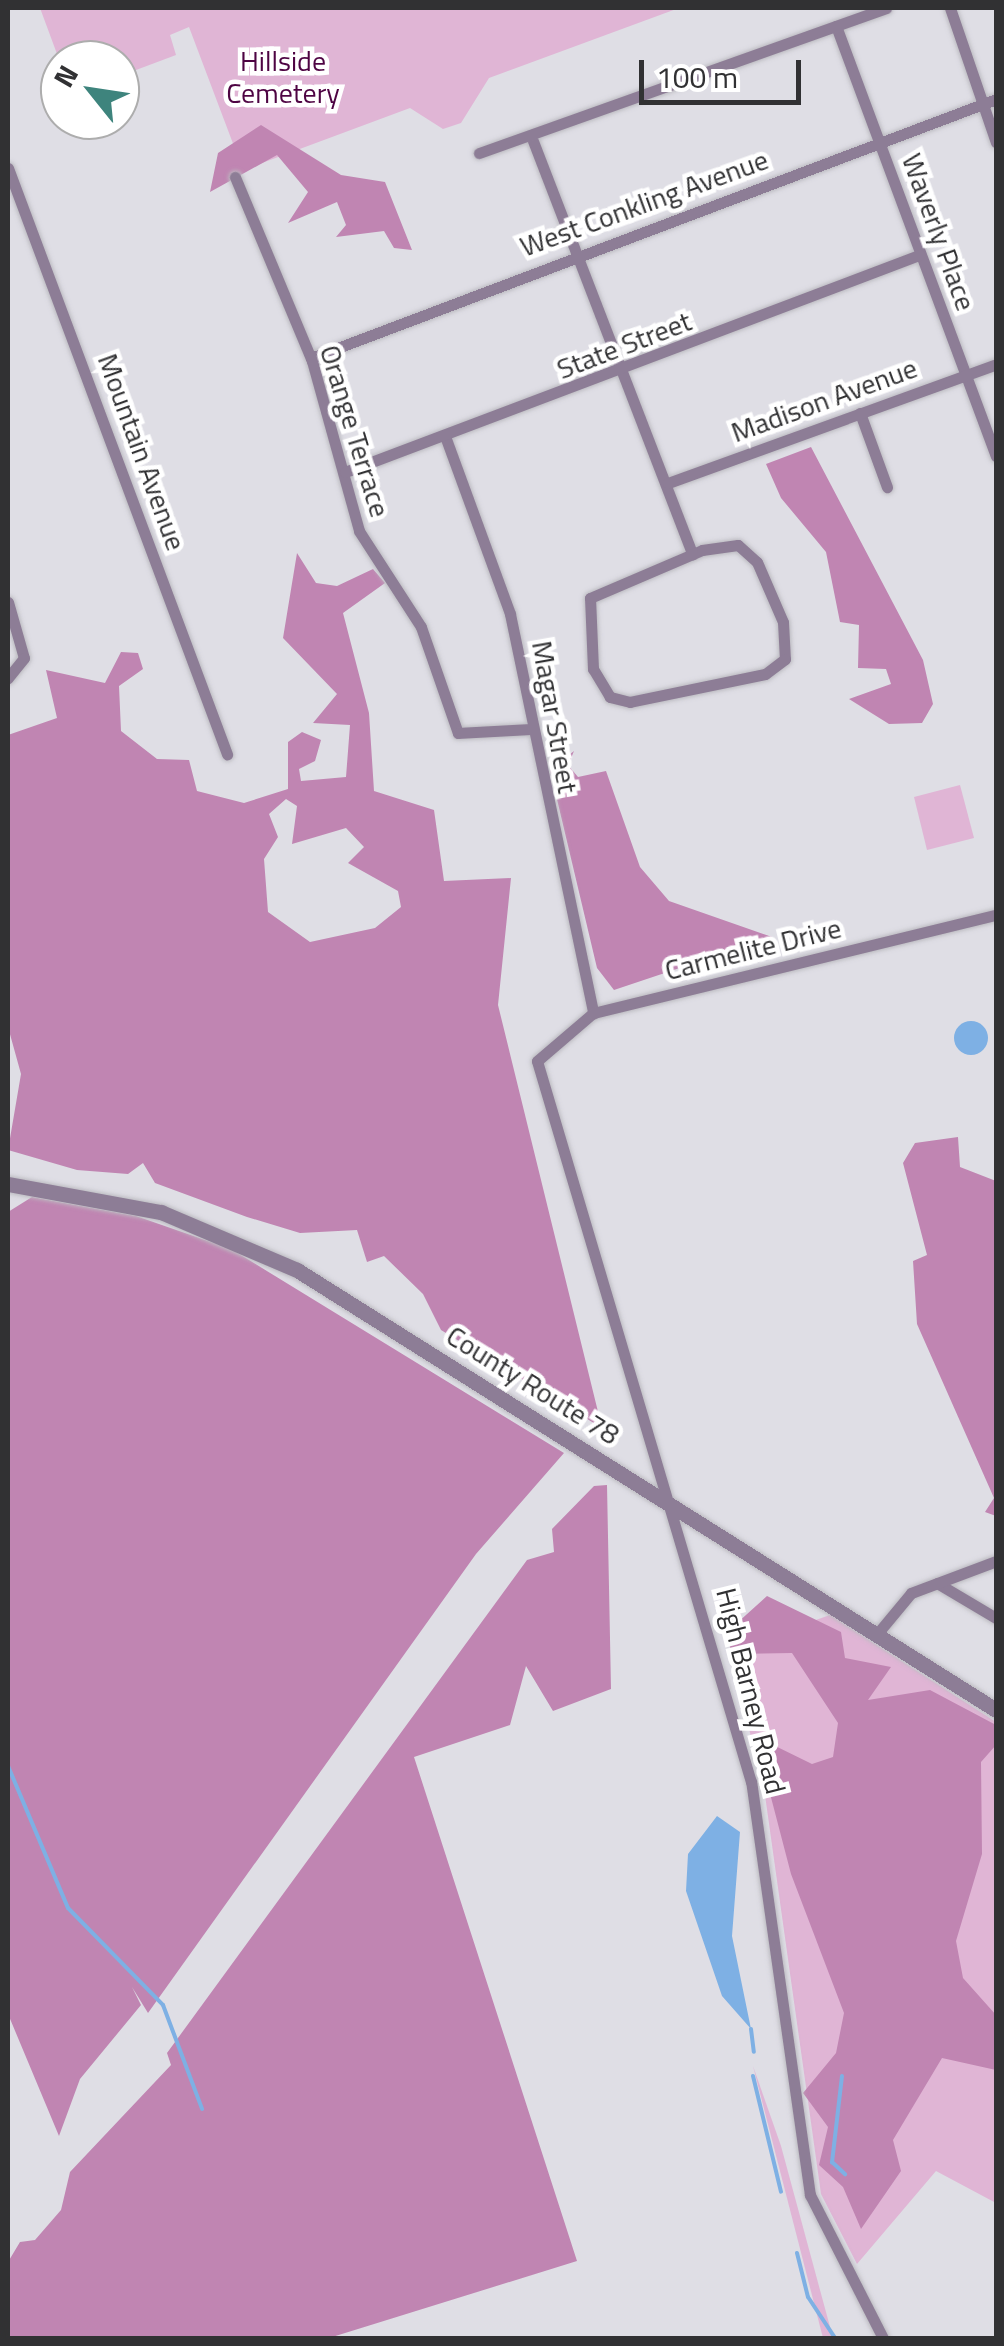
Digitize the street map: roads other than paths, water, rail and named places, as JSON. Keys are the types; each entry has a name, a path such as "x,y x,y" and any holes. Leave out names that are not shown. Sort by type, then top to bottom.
{"street":[{"path":"480,154 533,141 886,8"},
{"path":"950,8 996,142"},
{"name":"Waverly Place","path":"836,26 996,456"},
{"name":"West Conkling Avenue","path":"311,358 996,99"},
{"path":"533,141 582,253 692,554"},
{"name":"Mountain Avenue","path":"8,168 227,754"},
{"name":"Orange Terrace","path":"235,177 311,358 360,531 422,627 458,733 530,729"},
{"name":"State Street","path":"345,472 626,370 919,254"},
{"name":"Madison Avenue","path":"668,484 996,364"},
{"path":"860,413 887,487"},
{"name":"Magar Street","path":"445,436 510,614 530,729 593,1013"},
{"path":"738,545 753,556 788,636 785,659 746,678 630,702 610,697 593,669 590,598 692,554 738,545"},
{"path":"8,602 23,668 8,678"},
{"name":"Carmelite Drive","path":"537,1059 593,1013 996,915"},
{"name":"High Barney Road","path":"537,1059 672,1502 751,1782 810,2195 883,2338"},
{"name":"County Route 78","path":"8,1184 161,1212 262,1251 672,1502 996,1710"},
{"path":"877,1634 902,1600 936,1582 996,1562"},
{"path":"936,1582 996,1618"}],"water":[{"path":"971,1021 983,1026 988,1038 983,1050 971,1055 959,1050 954,1038 959,1026"},
{"path":"717,1816 740,1832 732,1936 751,2029 722,1996 686,1891 688,1854"}],"waterway":[{"path":"8,1766 68,1908 163,2005 202,2109"},
{"path":"751,2029 754,2052"},
{"path":"753,2076 781,2192"},
{"path":"842,2076 832,2162 845,2174"},
{"path":"797,2253 808,2297 835,2338"}],"park label":[{"name":"Hillside Cemetery","path":"283,77"}]}
